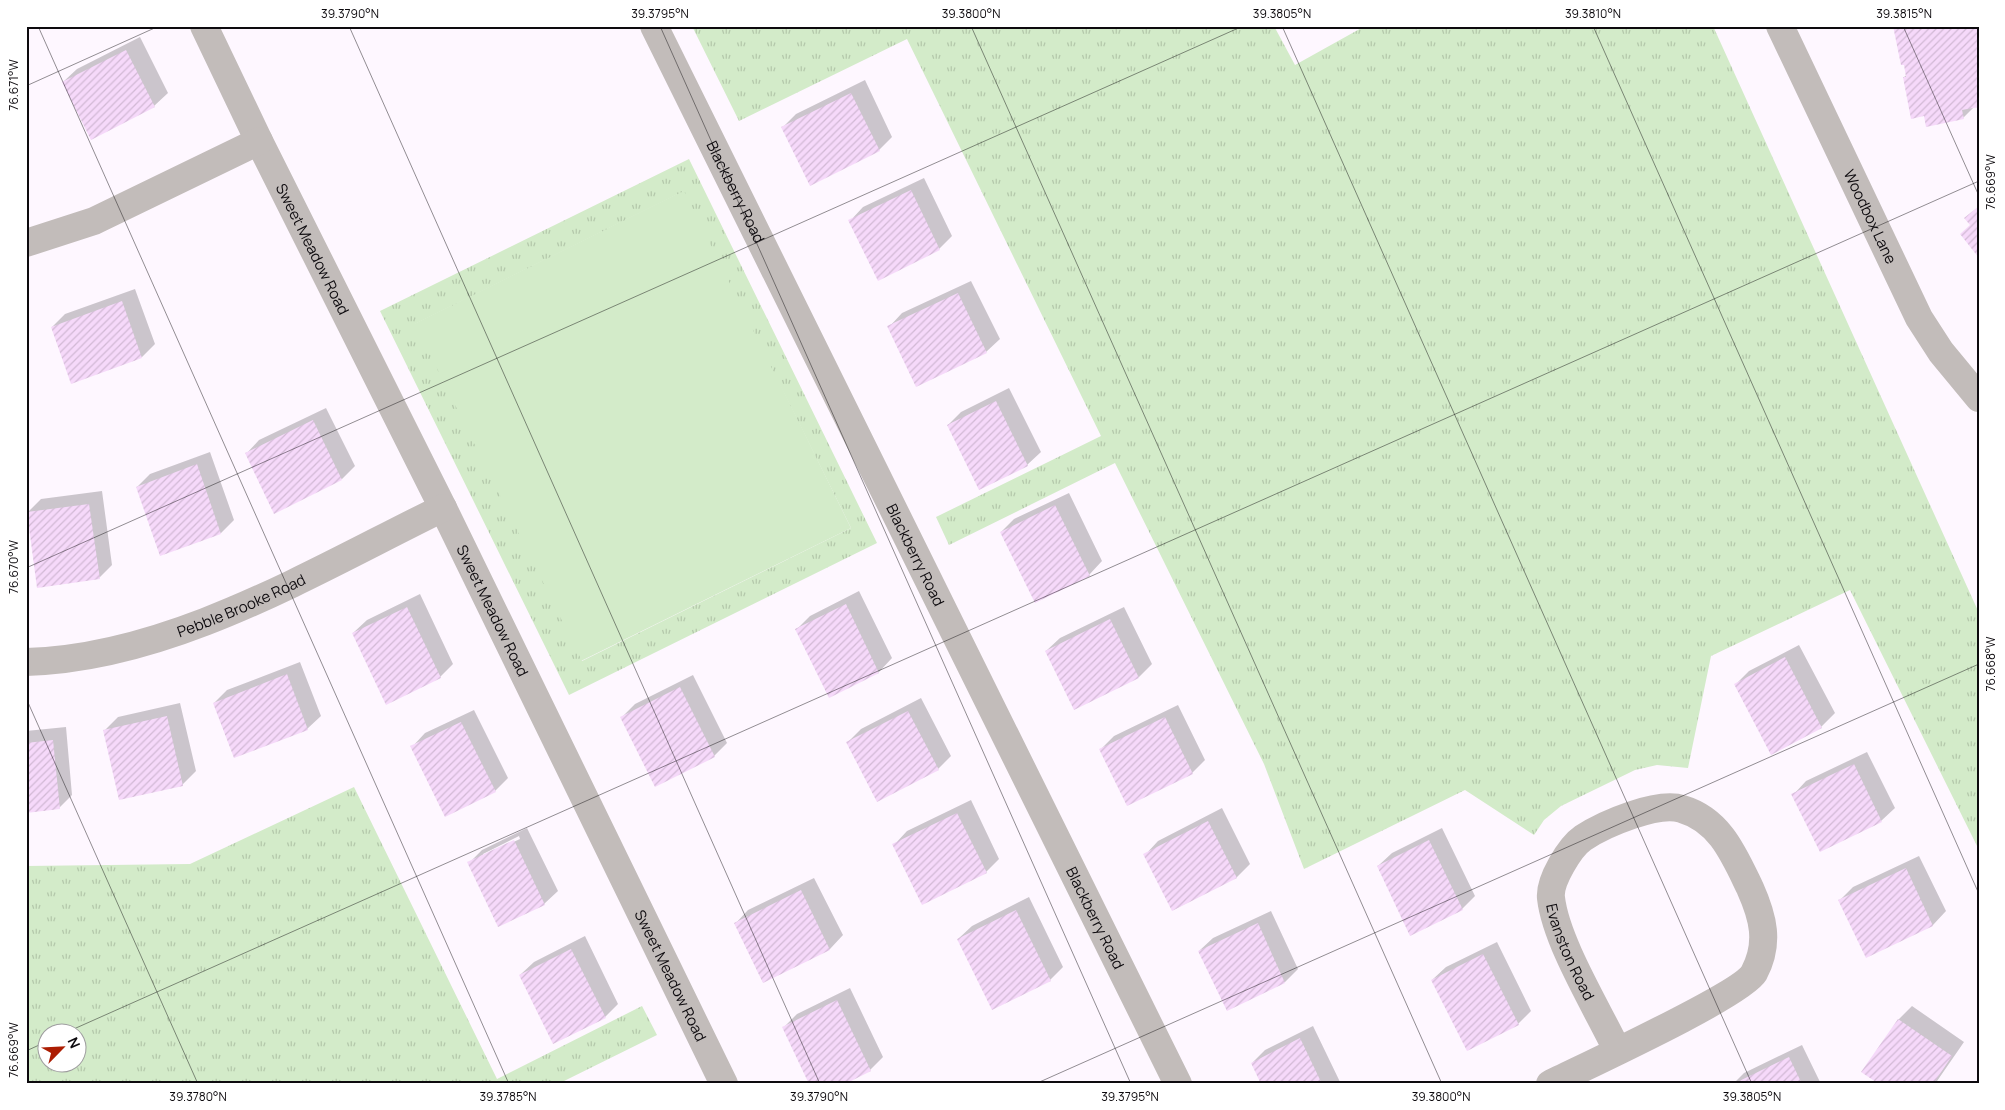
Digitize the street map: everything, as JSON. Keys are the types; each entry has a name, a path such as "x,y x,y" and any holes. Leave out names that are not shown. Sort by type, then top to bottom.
{"street":[{"name":"Sweet Meadow Road","path":"204,26 259,141 443,508 724,1084"},
{"name":"Blackberry Road","path":"654,26 1178,1084"},
{"name":"Woodbox Lane","path":"1780,26 1919,318 1941,352 1979,398"},
{"path":"26,243 94,221 259,141"},
{"name":"Pebble Brooke Road","path":"26,662 112,651 175,634 237,609 443,508"},
{"name":"Evanston Road","path":"1550,1084 1728,994 1753,975 1764,946 1761,913 1730,845 1709,822 1681,808 1644,809 1582,838 1559,867 1550,895 1558,931 1617,1050"}],"green space":[{"path":"692,26 1274,26 1295,65 1365,26 1713,26 1979,613 1979,850 1850,590 1711,656 1688,768 1657,765 1635,770 1561,806 1544,820 1534,835 1465,790 1304,869 1264,764 1115,463 949,545 936,517 1101,436 907,39 739,121"},
{"path":"689,159 877,543 569,695 380,311","holes":["684,191 851,528 582,661 415,324"]},
{"path":"685,190 851,528 581,661 414,324"},
{"path":"354,787 497,1079 642,1006 657,1035 558,1084 26,1084 26,866 190,864"}],"building":[{"path":"1893,26 1979,26 1979,107 1962,110 1964,119 1926,127 1924,116 1911,119 1903,77 1906,77 1904,65 1901,65"},
{"path":"126,50 155,107 91,140 62,82"},
{"path":"851,93 880,151 810,186 781,127"},
{"path":"911,190 940,250 878,281 848,220"},
{"path":"1979,206 1979,258 1960,234 1970,225 1964,218"},
{"path":"958,293 987,353 916,387 887,326"},
{"path":"122,301 142,358 71,384 51,327"},
{"path":"996,401 1028,466 979,490 947,425"},
{"path":"313,420 342,480 274,514 245,453"},
{"path":"197,464 221,534 160,556 136,487"},
{"path":"89,504 100,579 37,588 27,512"},
{"path":"1055,505 1090,576 1035,603 1000,532"},
{"path":"846,604 879,673 829,698 795,629"},
{"path":"407,607 441,678 386,705 352,633"},
{"path":"1110,619 1139,678 1074,710 1045,651"},
{"path":"1785,657 1822,728 1771,755 1734,684"},
{"path":"287,674 308,730 234,758 213,703"},
{"path":"680,687 715,757 655,787 620,717"},
{"path":"908,711 939,770 877,802 846,742"},
{"path":"167,716 183,786 119,800 103,730"},
{"path":"1165,717 1193,774 1127,806 1099,749"},
{"path":"461,722 496,792 445,817 410,746"},
{"path":"53,740 60,809 26,813 26,743"},
{"path":"1854,764 1882,822 1820,852 1791,794"},
{"path":"957,813 987,873 922,905 892,844"},
{"path":"1208,821 1237,878 1172,911 1143,854"},
{"path":"514,840 545,905 498,927 467,862"},
{"path":"1429,840 1463,910 1410,936 1377,866"},
{"path":"1906,868 1933,926 1866,958 1838,900"},
{"path":"801,890 830,950 763,983 734,923"},
{"path":"1016,910 1051,981 992,1010 957,939"},
{"path":"1258,923 1285,983 1227,1011 1198,951"},
{"path":"571,949 606,1018 553,1044 519,975"},
{"path":"1483,954 1519,1025 1467,1051 1431,980"},
{"path":"837,1000 871,1071 845,1084 809,1084 782,1027"},
{"path":"1898,1019 1952,1056 1933,1084 1879,1084 1861,1072"},
{"path":"1300,1038 1322,1084 1261,1084 1251,1063"},
{"path":"1789,1057 1802,1084 1733,1084"}]}
